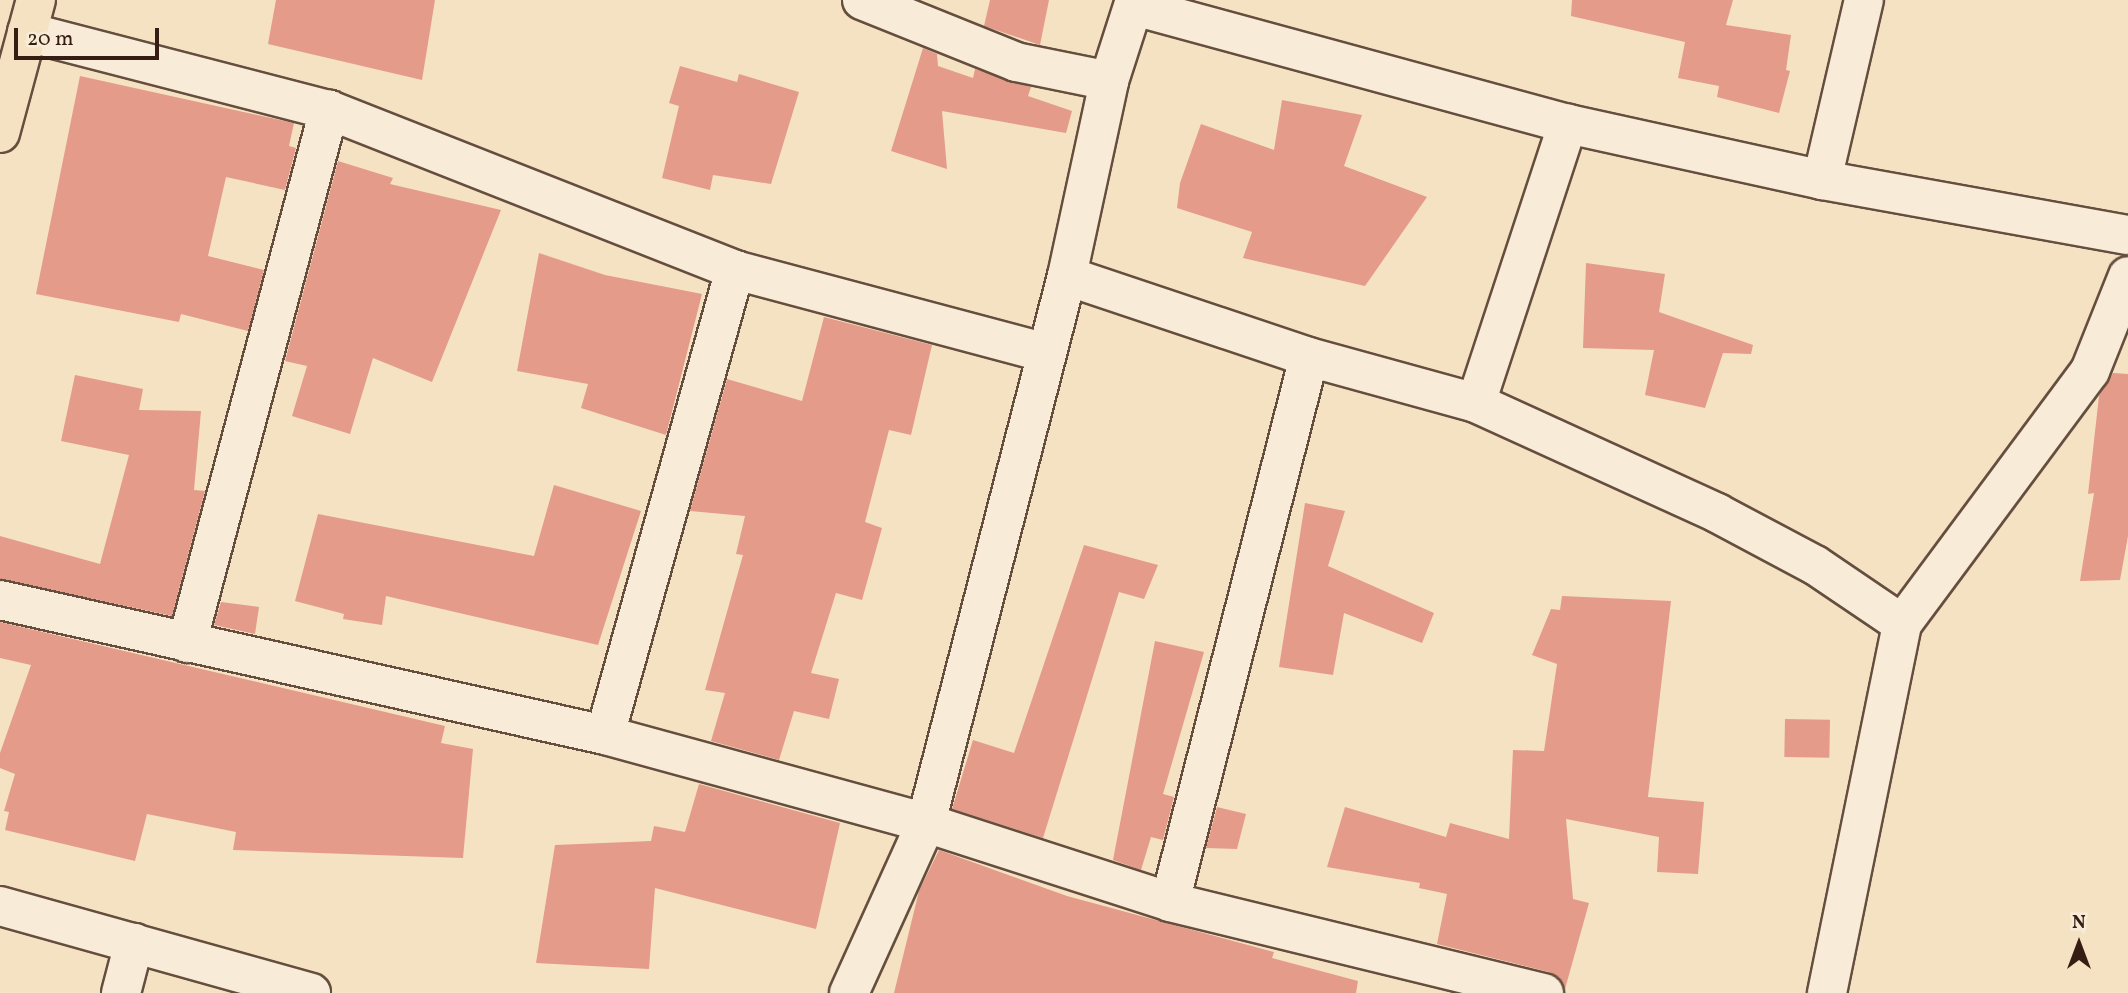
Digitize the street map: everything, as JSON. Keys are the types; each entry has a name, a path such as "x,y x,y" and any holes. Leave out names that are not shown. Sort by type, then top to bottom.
{"main road":[{"path":"0,134 31,16"}],"street":[{"path":"862,0 1016,62 1109,81"},
{"path":"1822,180 1864,0"},
{"path":"849,993 926,823 1067,276 1109,81 1134,3 1568,124 1822,180 2128,235"},
{"path":"31,16 328,110 735,270 1046,353"},
{"path":"187,643 328,110"},
{"path":"1476,402 1568,124"},
{"path":"605,735 735,270"},
{"path":"1067,276 1310,357 1476,402 1717,513 1815,565 1902,624"},
{"path":"1827,993 1902,624 2090,371 2128,276"},
{"path":"1170,902 1310,357"},
{"path":"0,600 605,735 926,823 1170,902 1544,993"},
{"path":"0,906 311,993"},
{"path":"121,993 134,943"}],"building":[{"path":"276,0 435,0 422,80 268,44"},
{"path":"990,0 1049,0 1040,45 984,26"},
{"path":"1572,0 1733,0 1726,25 1791,35 1786,70 1790,71 1779,113 1717,97 1719,86 1678,78 1685,42 1571,16"},
{"path":"923,48 937,54 938,66 973,78 975,69 1031,87 1028,96 1072,111 1066,133 942,111 947,169 891,151"},
{"path":"680,66 737,82 739,74 799,92 771,184 713,175 710,190 662,178 679,106 669,103"},
{"path":"80,76 294,123 289,146 296,148 285,190 226,177 208,256 264,270 248,331 181,314 179,322 36,294"},
{"path":"1282,100 1362,115 1344,166 1427,197 1365,286 1243,258 1252,232 1177,208 1180,183 1201,124 1274,150"},
{"path":"338,161 393,178 390,184 501,210 432,382 373,358 350,434 292,416 307,366 285,361"},
{"path":"539,253 605,275 702,294 666,435 581,408 588,384 517,371"},
{"path":"1586,263 1665,274 1659,312 1753,345 1751,354 1723,353 1705,408 1645,395 1654,350 1583,348"},
{"path":"824,317 932,345 911,435 889,430 865,522 882,528 862,600 836,593 811,673 839,679 829,719 794,711 779,760 711,741 725,693 705,690 743,555 736,554 745,516 690,511 727,379 802,401"},
{"path":"2113,373 2128,374 2128,536 2120,580 2080,581 2094,493 2088,494 2099,396"},
{"path":"75,375 143,389 139,410 201,411 194,490 205,491 172,616 0,579 0,536 100,564 129,455 61,441"},
{"path":"554,485 641,511 598,645 386,596 382,625 343,619 344,614 295,601 318,514 534,556"},
{"path":"1305,503 1345,511 1328,566 1434,613 1422,643 1344,613 1333,675 1279,667"},
{"path":"1084,545 1158,565 1144,599 1119,592 1043,838 952,809 973,740 1014,753"},
{"path":"1562,596 1671,601 1648,797 1704,802 1698,874 1657,872 1659,837 1566,819 1573,899 1589,903 1565,989 1549,972 1437,944 1447,894 1419,888 1420,883 1327,867 1345,807 1446,837 1450,823 1509,839 1513,750 1544,751 1557,664 1532,655 1551,609 1560,610"},
{"path":"221,602 259,607 255,634 214,625"},
{"path":"0,622 445,726 441,743 473,749 463,858 233,850 236,832 147,814 135,861 5,830 9,812 4,811 15,774 0,768 0,753 31,665 0,658"},
{"path":"1155,641 1204,652 1163,794 1174,797 1163,840 1151,837 1141,870 1113,860"},
{"path":"1785,719 1830,720 1829,758 1784,757"},
{"path":"699,784 840,823 816,929 655,888 649,969 536,963 555,845 651,841 654,826 685,832"},
{"path":"1217,807 1246,814 1237,849 1206,848"},
{"path":"939,850 1067,896 1274,952 1272,958 1358,981 1356,993 894,993 919,891"}]}
